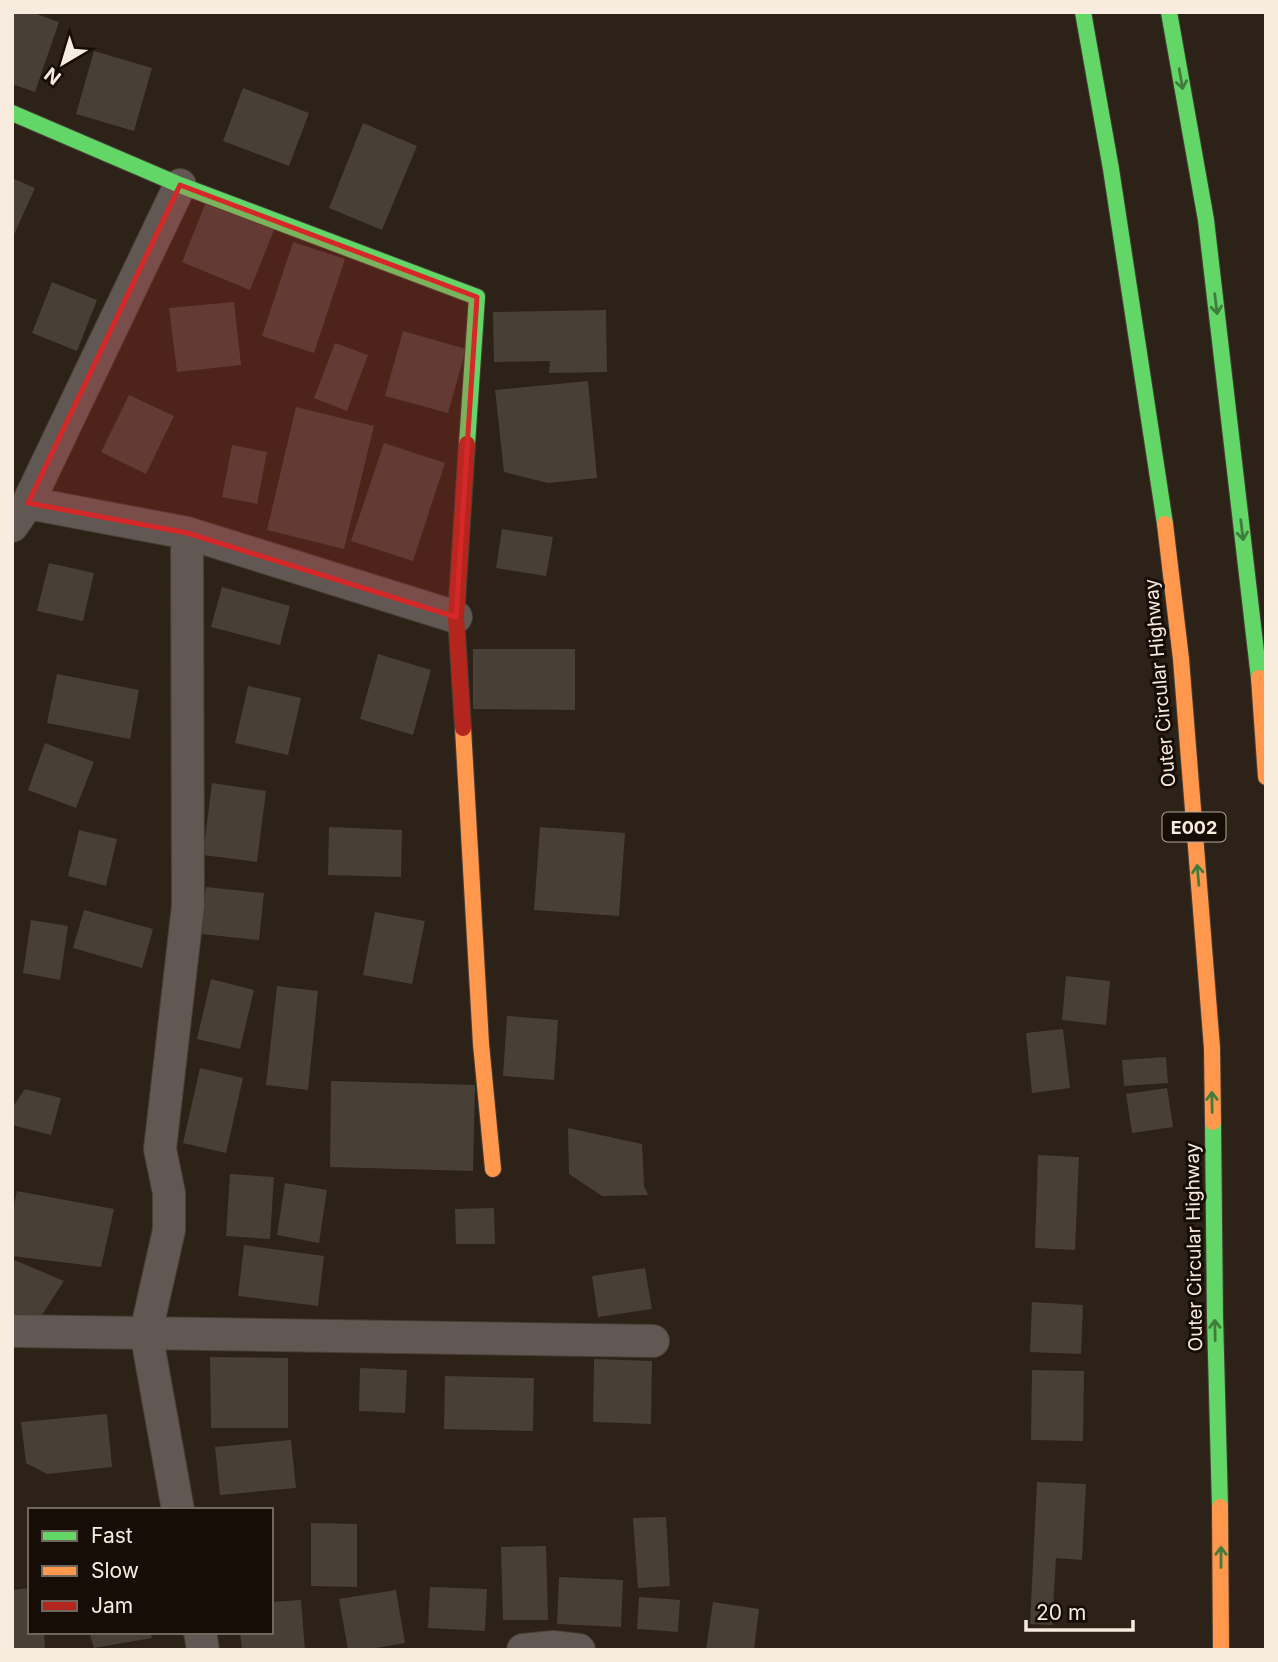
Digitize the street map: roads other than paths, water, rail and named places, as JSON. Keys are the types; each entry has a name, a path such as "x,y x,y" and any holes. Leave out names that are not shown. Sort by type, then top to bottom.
{"main road":[{"name":"Outer Circular Highway","path":"1083,12 1113,182 1168,544 1181,659 1212,1048 1221,1650"},
{"path":"1169,12 1206,220 1257,653 1266,777"},
{"path":"12,114 180,185 477,297 456,617 481,1044 494,1170"}],"street":[{"path":"180,185 20,514 187,533 456,617"},
{"path":"178,1508 146,1332 169,1230 169,1192 160,1149 188,906 187,533"},
{"path":"12,1331 653,1340"},
{"path":"523,1650 553,1647 579,1650"}]}
